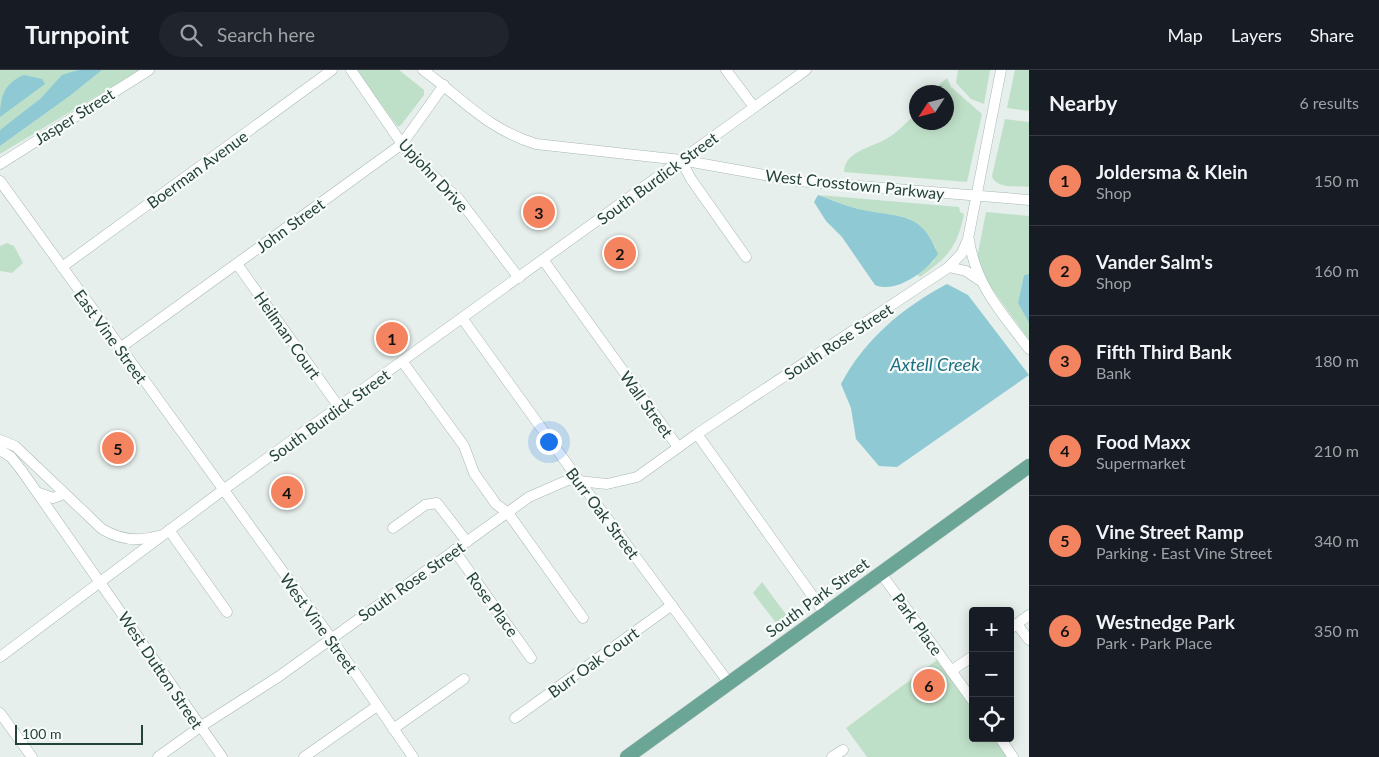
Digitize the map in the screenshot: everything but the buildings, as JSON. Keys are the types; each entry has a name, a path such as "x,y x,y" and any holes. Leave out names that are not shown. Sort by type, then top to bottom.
{"main road":[{"name":"South Park Street","path":"627,757 824,612 1029,466"}],"street":[{"name":"Jasper Street","path":"0,164 149,70"},
{"name":"Boerman Avenue","path":"62,267 332,70"},
{"name":"Upjohn Drive","path":"351,70 402,144 421,165 458,198 519,278"},
{"name":"West Crosstown Parkway","path":"423,70 444,85 482,118 514,137 551,146 681,160 798,181 1029,200"},
{"path":"726,70 754,107"},
{"name":"South Burdick Street","path":"0,657 223,490 544,261 806,70"},
{"path":"1001,70 968,239 973,264 981,282 1029,349"},
{"name":"John Street","path":"120,348 402,144 444,85"},
{"path":"681,160 691,179 746,257"},
{"name":"East Vine Street","path":"0,181 223,490"},
{"name":"South Rose Street","path":"697,434 949,267 962,253 968,239"},
{"name":"Wall Street","path":"544,261 678,448 697,434 824,612"},
{"name":"Heilman Court","path":"237,264 339,407"},
{"path":"949,267 966,271 981,282"},
{"name":"Burr Oak Street","path":"462,318 729,683"},
{"path":"402,362 464,446 474,473 496,504 508,513 583,618"},
{"path":"0,440 15,446 64,494 111,535 141,540 166,532 227,612"},
{"name":"South Rose Street","path":"158,757 200,727 273,681 530,497 555,484 578,479 599,484 628,481 637,477 678,448"},
{"name":"West Dutton Street","path":"0,450 15,461 222,757"},
{"path":"34,489 48,498 57,498 64,494"},
{"name":"West Vine Street","path":"223,490 331,638 413,757"},
{"path":"393,528 424,505 437,503 467,542"},
{"name":"Rose Place","path":"454,550 531,658"},
{"name":"Park Place","path":"880,572 970,697"},
{"name":"Burr Oak Court","path":"515,718 672,605"},
{"path":"1029,615 1014,626 1029,640"},
{"path":"951,671 969,659"},
{"path":"393,729 464,679"},
{"path":"304,757 377,706"},
{"path":"0,713 32,757"},
{"path":"1003,742 1013,757"},
{"path":"832,757 843,750"}],"green space":[{"path":"0,70 78,70 66,75 29,109 0,130"},
{"path":"102,70 140,70 0,154 0,146 71,95"},
{"path":"356,70 399,70 424,90 424,95 398,127"},
{"path":"958,70 990,70 984,104 971,99 956,83"},
{"path":"1015,70 1029,70 1029,111 1007,108"},
{"path":"947,78 950,85 939,85"},
{"path":"954,90 982,114 967,182 844,172 845,165 854,155 890,137 909,120 909,130 954,130"},
{"path":"1005,119 1029,122 1029,187 1003,185 994,180 992,176"},
{"path":"818,195 959,207 960,212 964,214 958,235 950,251 938,264 920,277 917,274 934,261 936,248 920,226 905,217 862,210"},
{"path":"986,212 1029,216 1029,274 1024,275 1018,303 1029,323 1029,340 977,268 977,258"},
{"path":"7,243 14,246 23,263 12,273 0,271 0,246"},
{"path":"762,582 790,620 780,628 753,593"},
{"path":"937,660 969,704 969,742 997,742 1008,757 867,757 846,728"}],"water":[{"path":"78,70 102,70 71,95 0,146 0,130 40,99 62,75"},
{"path":"24,75 42,79 45,84 0,117 4,92 12,82"},
{"path":"818,195 857,209 899,216 917,223 931,240 938,254 919,274 901,284 883,287 875,285 842,237 826,221 814,202"},
{"path":"1029,274 1029,323 1018,303 1024,275"},
{"name":"Axtell Creek","path":"947,284 968,295 1029,375 897,467 879,466 856,439 851,408 841,384 861,353 886,326 915,303"}],"place":[{"name":"Fifth Third Bank","path":"539,212"},
{"name":"Vander Salm's","path":"620,253"},
{"name":"Joldersma & Klein","path":"392,338"},
{"name":"Vine Street Ramp","path":"118,448"},
{"name":"Food Maxx","path":"287,492"},
{"name":"Westnedge Park","path":"929,685"}]}
